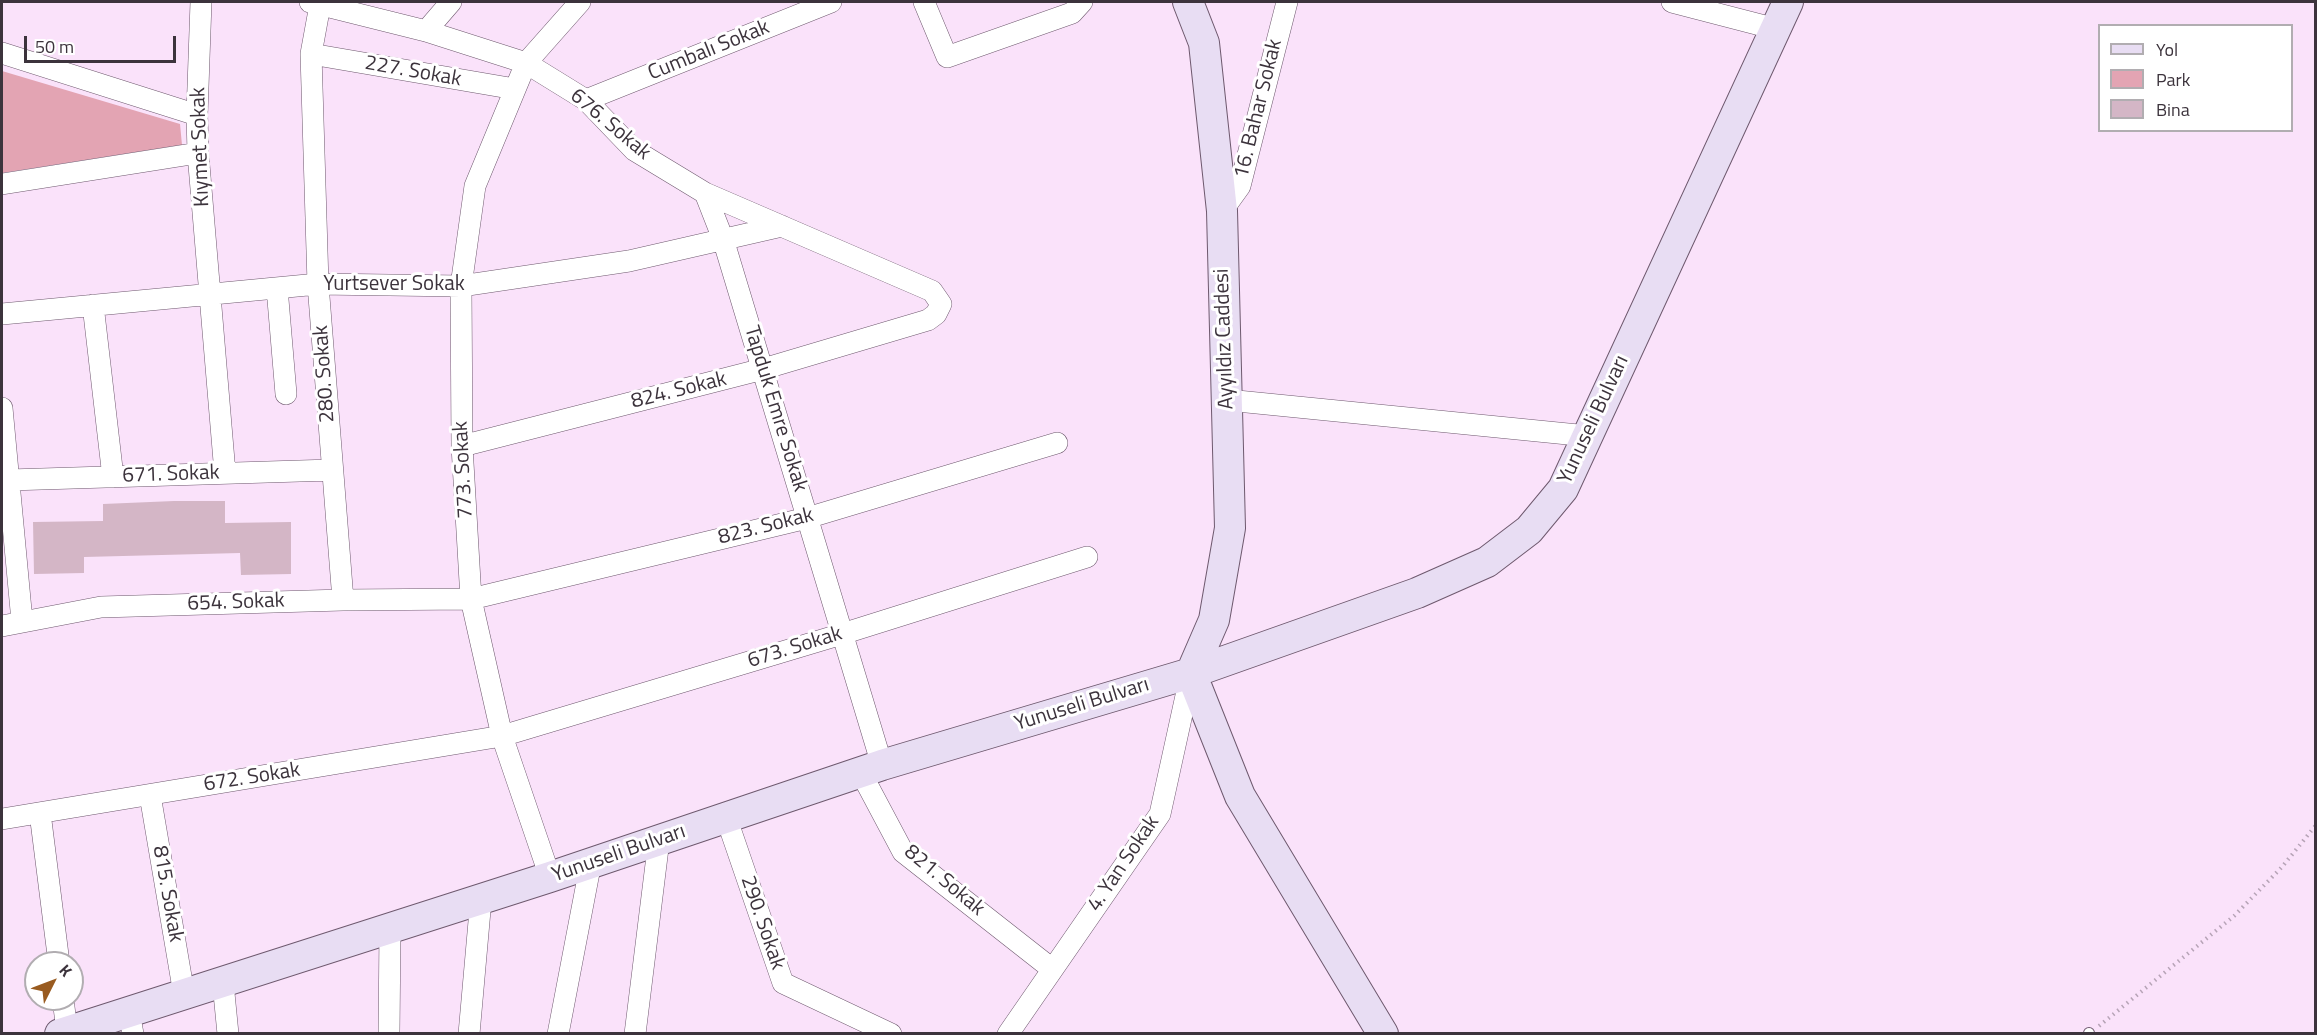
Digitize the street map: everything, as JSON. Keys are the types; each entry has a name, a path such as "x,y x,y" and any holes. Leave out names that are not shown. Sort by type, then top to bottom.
{"main road":[{"name":"Ayyıldız Caddesi","path":"1188,2 1204,43 1222,211 1230,528 1214,620 1191,673"},
{"name":"Yunuseli Bulvarı","path":"64,1032 131,1023 184,994 550,877 871,769 1191,673 1417,593 1487,562 1529,530 1563,489 1788,2"},
{"path":"1191,673 1240,796 1383,1034"}],"street":[{"name":"Kıymet Sokak","path":"201,2 198,153 225,473"},
{"path":"426,32 452,2"},
{"name":"773. Sokak","path":"550,877 502,736 471,599 462,446 461,286 475,186 515,89 526,63 580,2"},
{"name":"Cumbalı Sokak","path":"586,100 831,2"},
{"path":"924,2 947,57 1072,13 1082,2"},
{"name":"16. Bahar Sokak","path":"1222,211 1240,186 1287,2"},
{"path":"1672,2 1776,29"},
{"name":"676. Sokak","path":"318,3 426,32 526,63 586,100 634,150 705,193 932,291 941,304 936,314 928,320"},
{"name":"280. Sokak","path":"318,3 311,54 318,284 343,600"},
{"path":"2,53 197,115"},
{"name":"227. Sokak","path":"311,54 515,89"},
{"path":"2,184 198,153"},
{"name":"Tapduk Emre Sokak","path":"705,193 723,239 842,634 871,769"},
{"name":"Yurtsever Sokak","path":"2,314 318,284 461,286 629,261 782,225"},
{"path":"277,288 286,394"},
{"path":"93,305 113,477"},
{"name":"824. Sokak","path":"462,446 763,369 928,320"},
{"path":"1227,400 1588,436"},
{"path":"2,408 9,480 12,624"},
{"name":"823. Sokak","path":"471,599 807,518 1057,443"},
{"name":"671. Sokak","path":"9,480 332,470"},
{"name":"673. Sokak","path":"502,736 842,634 1087,557"},
{"name":"654. Sokak","path":"12,624 100,607 471,599"},
{"name":"4. Yan Sokak","path":"1008,1034 1160,814 1191,673"},
{"name":"672. Sokak","path":"2,819 502,736"},
{"name":"821. Sokak","path":"871,769 903,852 1052,969"},
{"name":"815. Sokak","path":"150,795 184,994"},
{"path":"40,813 57,951"},
{"name":"290. Sokak","path":"726,818 783,983 891,1034"},
{"path":"635,1034 659,840"},
{"path":"558,1034 591,862"},
{"path":"469,1034 481,899"},
{"path":"389,1034 390,929"},
{"path":"223,983 228,1034"},
{"path":"63,1011 64,1032"}],"path":[{"path":"2098,1026 2234,916 2282,867 2316,825"}],"green space":[{"path":"2,71 180,124 182,145 2,173"}],"building":[{"path":"225,501 225,523 291,522 291,574 241,575 240,553 84,557 84,573 34,574 33,522 103,521 103,504"}]}
